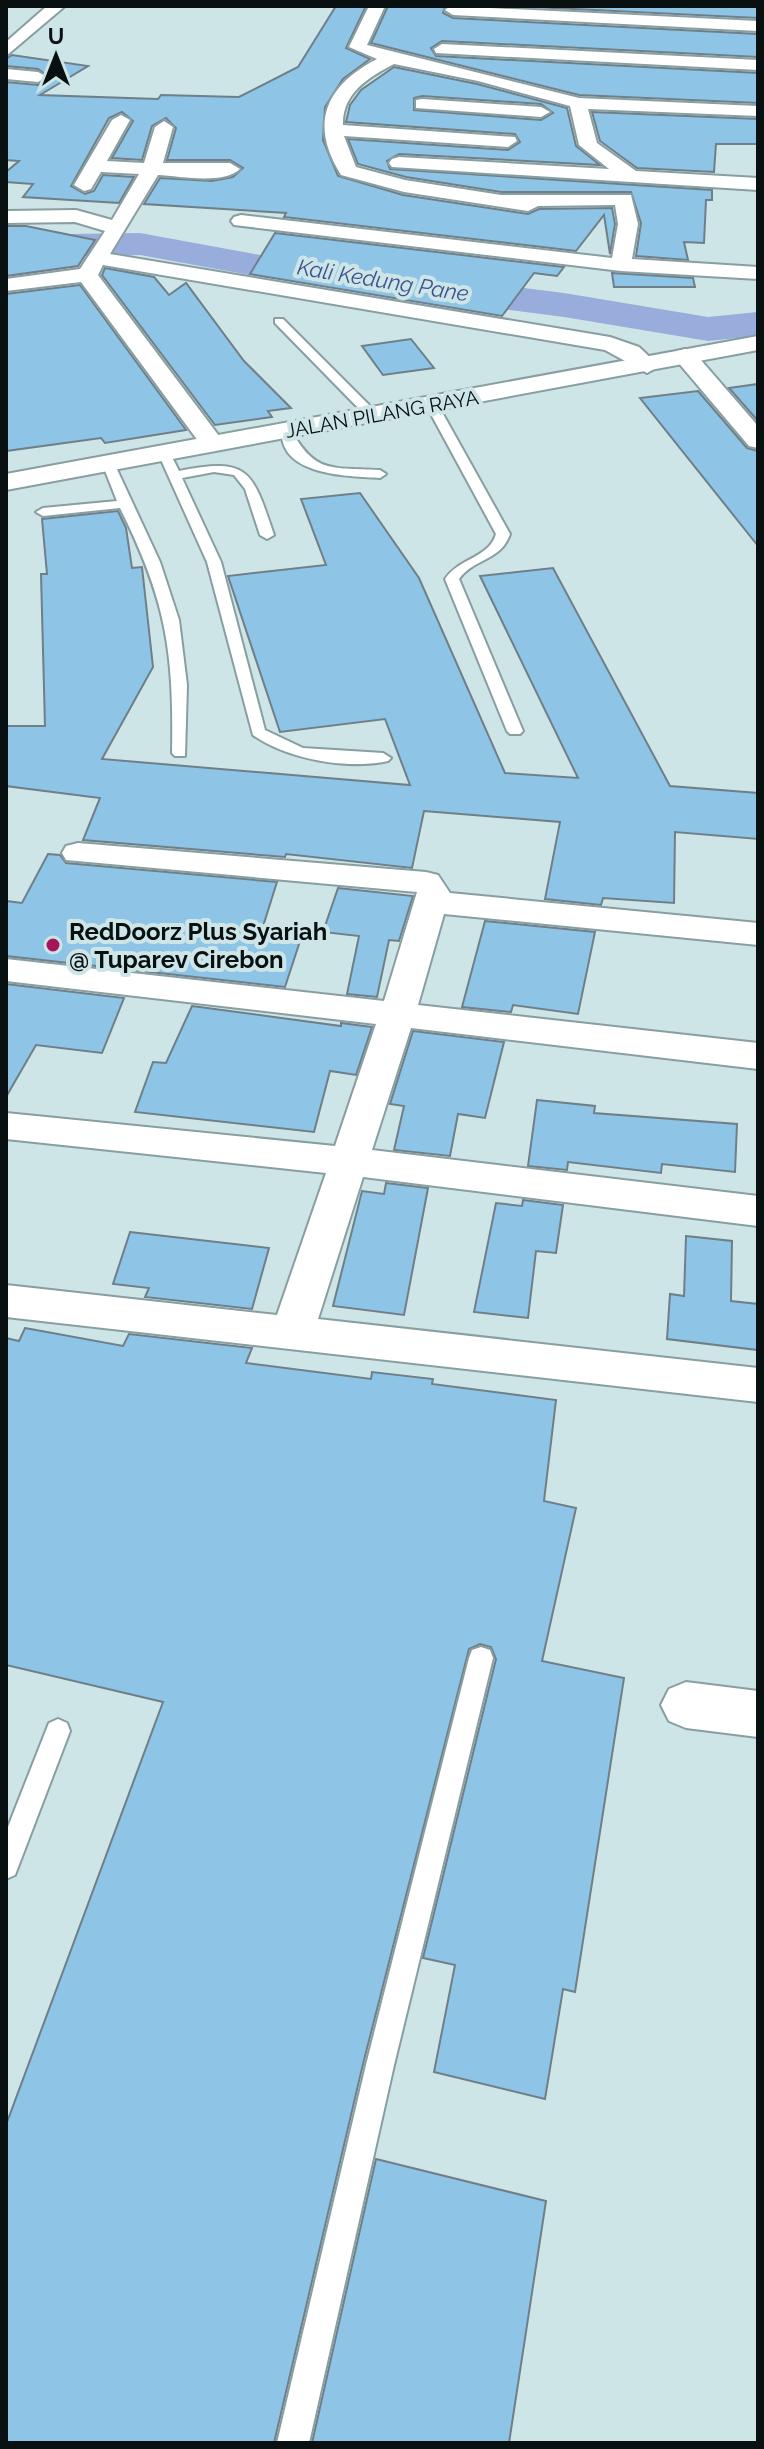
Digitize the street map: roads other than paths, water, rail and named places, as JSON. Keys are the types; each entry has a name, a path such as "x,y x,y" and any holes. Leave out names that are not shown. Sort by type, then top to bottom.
{"highway":[{"name":"JALAN PILANG RAYA","path":"6,482 108,463 168,464 213,444 758,343"}],"street":[{"path":"6,51 57,6"},
{"path":"377,6 357,47 392,58 626,59 758,65"},
{"path":"434,58 454,8 636,13 758,26"},
{"path":"621,80 636,13"},
{"path":"392,58 355,77 334,115 331,130 348,171 372,179 504,200 596,221 624,199"},
{"path":"434,58 481,76 584,127 632,177"},
{"path":"6,74 38,77"},
{"path":"481,76 559,78"},
{"path":"422,104 584,127 758,111"},
{"path":"66,216 121,120"},
{"path":"95,262 151,169 161,148 164,127"},
{"path":"331,130 528,142"},
{"path":"343,161 560,170 758,184"},
{"path":"95,166 230,169"},
{"path":"621,265 628,224 624,199 632,177"},
{"path":"504,200 624,199"},
{"path":"6,217 93,219 114,229"},
{"path":"241,221 621,265 758,273"},
{"path":"95,262 213,444"},
{"path":"6,285 95,262 610,344 631,352 647,366"},
{"path":"685,356 758,441"},
{"path":"78,853 426,882 434,890 433,902 398,1013 293,1331"},
{"path":"433,902 758,934"},
{"path":"6,970 758,1056"},
{"path":"6,1126 349,1161 758,1211"},
{"path":"6,1301 758,1385"},
{"path":"686,1705 758,1714"}],"lane":[{"path":"279,321 373,416"},
{"path":"432,405 503,534 502,544 495,551 463,566 452,579 515,731"},
{"path":"286,431 291,448 311,467 380,474"},
{"path":"108,463 123,504 159,576 181,662 180,753"},
{"path":"168,464 238,472 251,488 267,535"},
{"path":"168,464 214,562 258,732 276,748 324,757 383,758"},
{"path":"43,512 123,504"},
{"path":"293,2443 380,2065 481,1658"},
{"path":"6,1866 58,1731"}],"waterway":[{"name":"Kali Kedung Pane","path":"6,246 140,244 260,266 564,305 708,329 758,324"}],"place":[{"name":"RedDoorz Plus Syariah @ Tuparev Cirebon","path":"53,945"}]}
